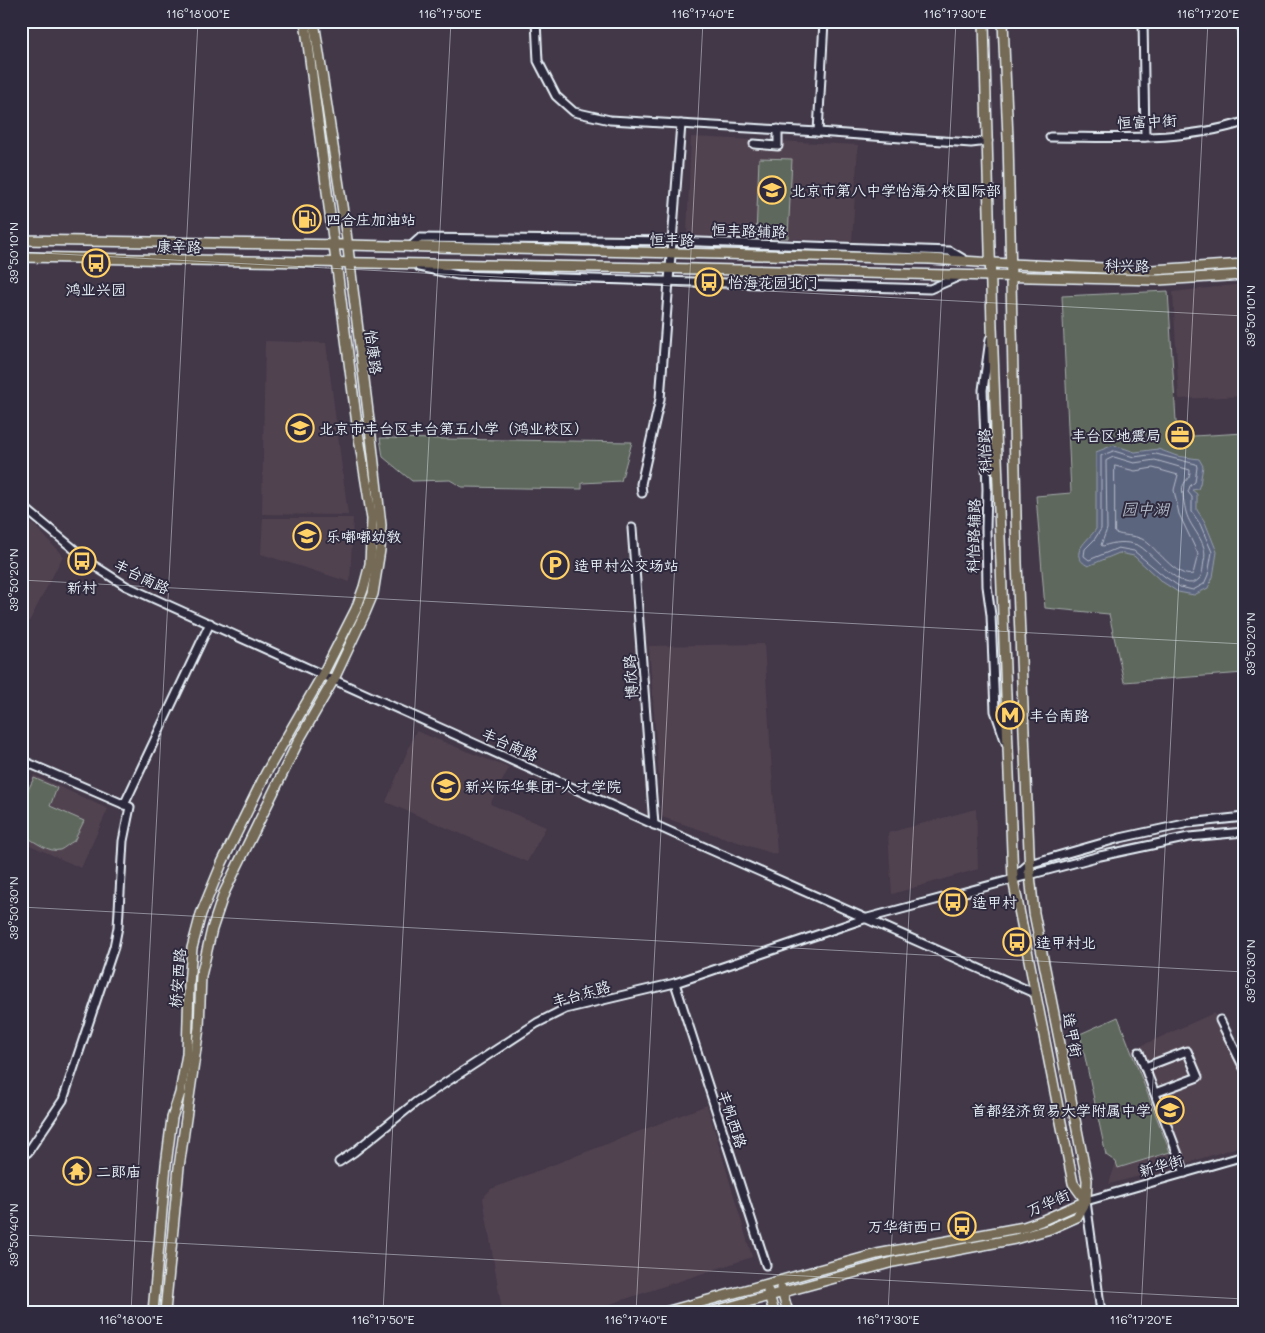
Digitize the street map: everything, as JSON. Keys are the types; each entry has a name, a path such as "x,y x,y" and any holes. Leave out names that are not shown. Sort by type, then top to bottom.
{"main road":[{"name":"怡康路","path":"305,21 358,432 372,519 370,564 364,587 356,608 323,674"},
{"name":"怡康路","path":"314,21 347,245 381,525 380,550 373,594 334,680"},
{"name":"科怡路","path":"984,21 992,326 999,476 1012,879"},
{"name":"科怡路","path":"1003,21 1008,138 1017,563 1030,875"},
{"name":"康辛路","path":"21,240 334,245"},
{"name":"恒丰路","path":"334,245 968,261 1010,264"},
{"name":"康辛路","path":"21,257 336,263"},
{"name":"恒丰路","path":"336,263 1010,277"},
{"name":"科兴路","path":"1010,264 1152,270 1244,264"},
{"name":"科兴路","path":"1010,277 1158,280 1244,275"},
{"name":"桥安西路","path":"153,1312 172,1118 180,1093 187,1054 192,948 201,914 222,863 266,773 323,674"},
{"name":"桥安西路","path":"166,1312 179,1167 199,1028 201,976 212,929 228,885 299,740 334,680"},
{"name":"造甲街","path":"1030,875 1034,913 1088,1180 1086,1201"},
{"name":"造甲街","path":"1012,879 1073,1183 1086,1201"},
{"name":"万华街","path":"665,1312 778,1280 902,1249 1024,1227 1041,1222 1086,1201"},
{"name":"万华街","path":"711,1312 916,1256 1016,1239 1033,1234 1077,1216 1086,1201"},
{"path":"778,1280 788,1312"},
{"path":"766,1284 774,1312"}],"street":[{"path":"536,21 538,61 556,96 574,112 610,120 778,129 971,143 988,141"},
{"path":"818,132 824,21"},
{"path":"1143,21 1145,137"},
{"name":"恒富中街","path":"1050,137 1145,137 1221,130 1244,122"},
{"path":"642,494 641,484 660,399 681,124"},
{"path":"754,144 778,146 778,129"},
{"name":"恒丰路辅路","path":"410,247 420,238 672,241 950,252 968,261"},
{"path":"404,264 458,275 930,289 961,276"},
{"name":"科怡路辅路","path":"992,326 983,390 987,489 986,586 991,615 995,711 1007,745"},
{"name":"丰台南路","path":"21,505 104,573 126,586 864,919"},
{"name":"博欣路","path":"632,528 654,825"},
{"path":"21,1157 28,1152 63,1100 114,947 118,928 127,806 210,623"},
{"path":"21,760 127,806"},
{"path":"1012,879 1030,864 1120,838 1180,824 1244,816"},
{"path":"864,919 1127,849 1189,837 1244,832"},
{"path":"864,919 1034,993"},
{"name":"丰台东路","path":"339,1162 416,1102 551,1015 565,1008 675,983 864,919"},
{"name":"丰帆西路","path":"675,983 766,1265"},
{"path":"1220,1020 1244,1068"},
{"path":"1145,1067 1187,1051 1198,1077 1155,1093"},
{"path":"1139,1052 1185,1173"},
{"name":"新华街","path":"1086,1201 1244,1156"},
{"name":"造甲街","path":"1086,1201 1101,1312"}],"shaded area":[{"name":"北京市第八中学怡海分校国际部","path":"691,137 858,145 852,241 687,235"},
{"path":"1244,284 1244,396 1179,399 1173,292"},
{"name":"北京市丰台区丰台第五小学（鸿业校区）","path":"265,341 326,343 348,515 262,514"},
{"path":"21,517 36,527 63,556 21,637"},
{"name":"乐嘟嘟幼教","path":"263,518 353,518 350,582 261,554"},
{"path":"764,644 777,855 662,817 649,646"},
{"name":"新兴际华集团-人才学院","path":"416,731 509,768 490,804 546,827 527,862 386,802"},
{"path":"34,775 108,809 81,868 21,841 21,802"},
{"path":"976,809 978,869 892,894 888,833"},
{"name":"首都经济贸易大学附属中学","path":"1214,1013 1244,1076 1244,1145 1174,1167 1109,1184 1116,1162 1106,1155 1080,1034 1118,1017 1132,1050"},
{"path":"707,1105 752,1257 586,1312 500,1312 502,1310 483,1198 491,1189"}],"green space":[{"path":"1236,21 1244,21 1244,108 1242,108"},
{"path":"759,158 792,159 788,238 756,237"},
{"path":"1168,291 1177,437 1244,433 1244,673 1124,682 1109,614 1045,608 1036,496 1071,493 1062,296"},
{"path":"380,438 632,442 621,481 582,483 582,489 462,487 450,480 412,481 383,457"},
{"path":"34,778 57,788 50,806 84,821 74,841 60,850 51,850 25,836 21,836 21,804"},
{"path":"1118,1017 1170,1152 1118,1168 1116,1162 1106,1155 1080,1034"}],"water":[{"name":"园中湖","path":"1114,445 1135,452 1158,449 1177,456 1199,459 1203,466 1200,484 1198,489 1192,490 1197,494 1197,510 1205,522 1217,552 1213,577 1208,588 1194,595 1178,592 1161,581 1134,556 1119,553 1088,566 1079,557 1081,547 1096,529 1096,452"}],"place":[{"name":"北京市第八中学怡海分校国际部","path":"772,190"},
{"name":"四合庄加油站","path":"307,219"},
{"name":"鸿业兴园","path":"96,263"},
{"name":"怡海花园北门","path":"709,282"},
{"name":"北京市丰台区丰台第五小学（鸿业校区）","path":"300,428"},
{"name":"丰台区地震局","path":"1180,435"},
{"name":"乐嘟嘟幼教","path":"307,536"},
{"name":"新村","path":"82,561"},
{"name":"造甲村公交场站","path":"555,565"},
{"name":"丰台南路","path":"1010,715"},
{"name":"新兴际华集团-人才学院","path":"446,786"},
{"name":"造甲村","path":"953,902"},
{"name":"造甲村北","path":"1017,942"},
{"name":"首都经济贸易大学附属中学","path":"1170,1110"},
{"name":"二郎庙","path":"77,1171"},
{"name":"万华街西口","path":"962,1226"}]}
